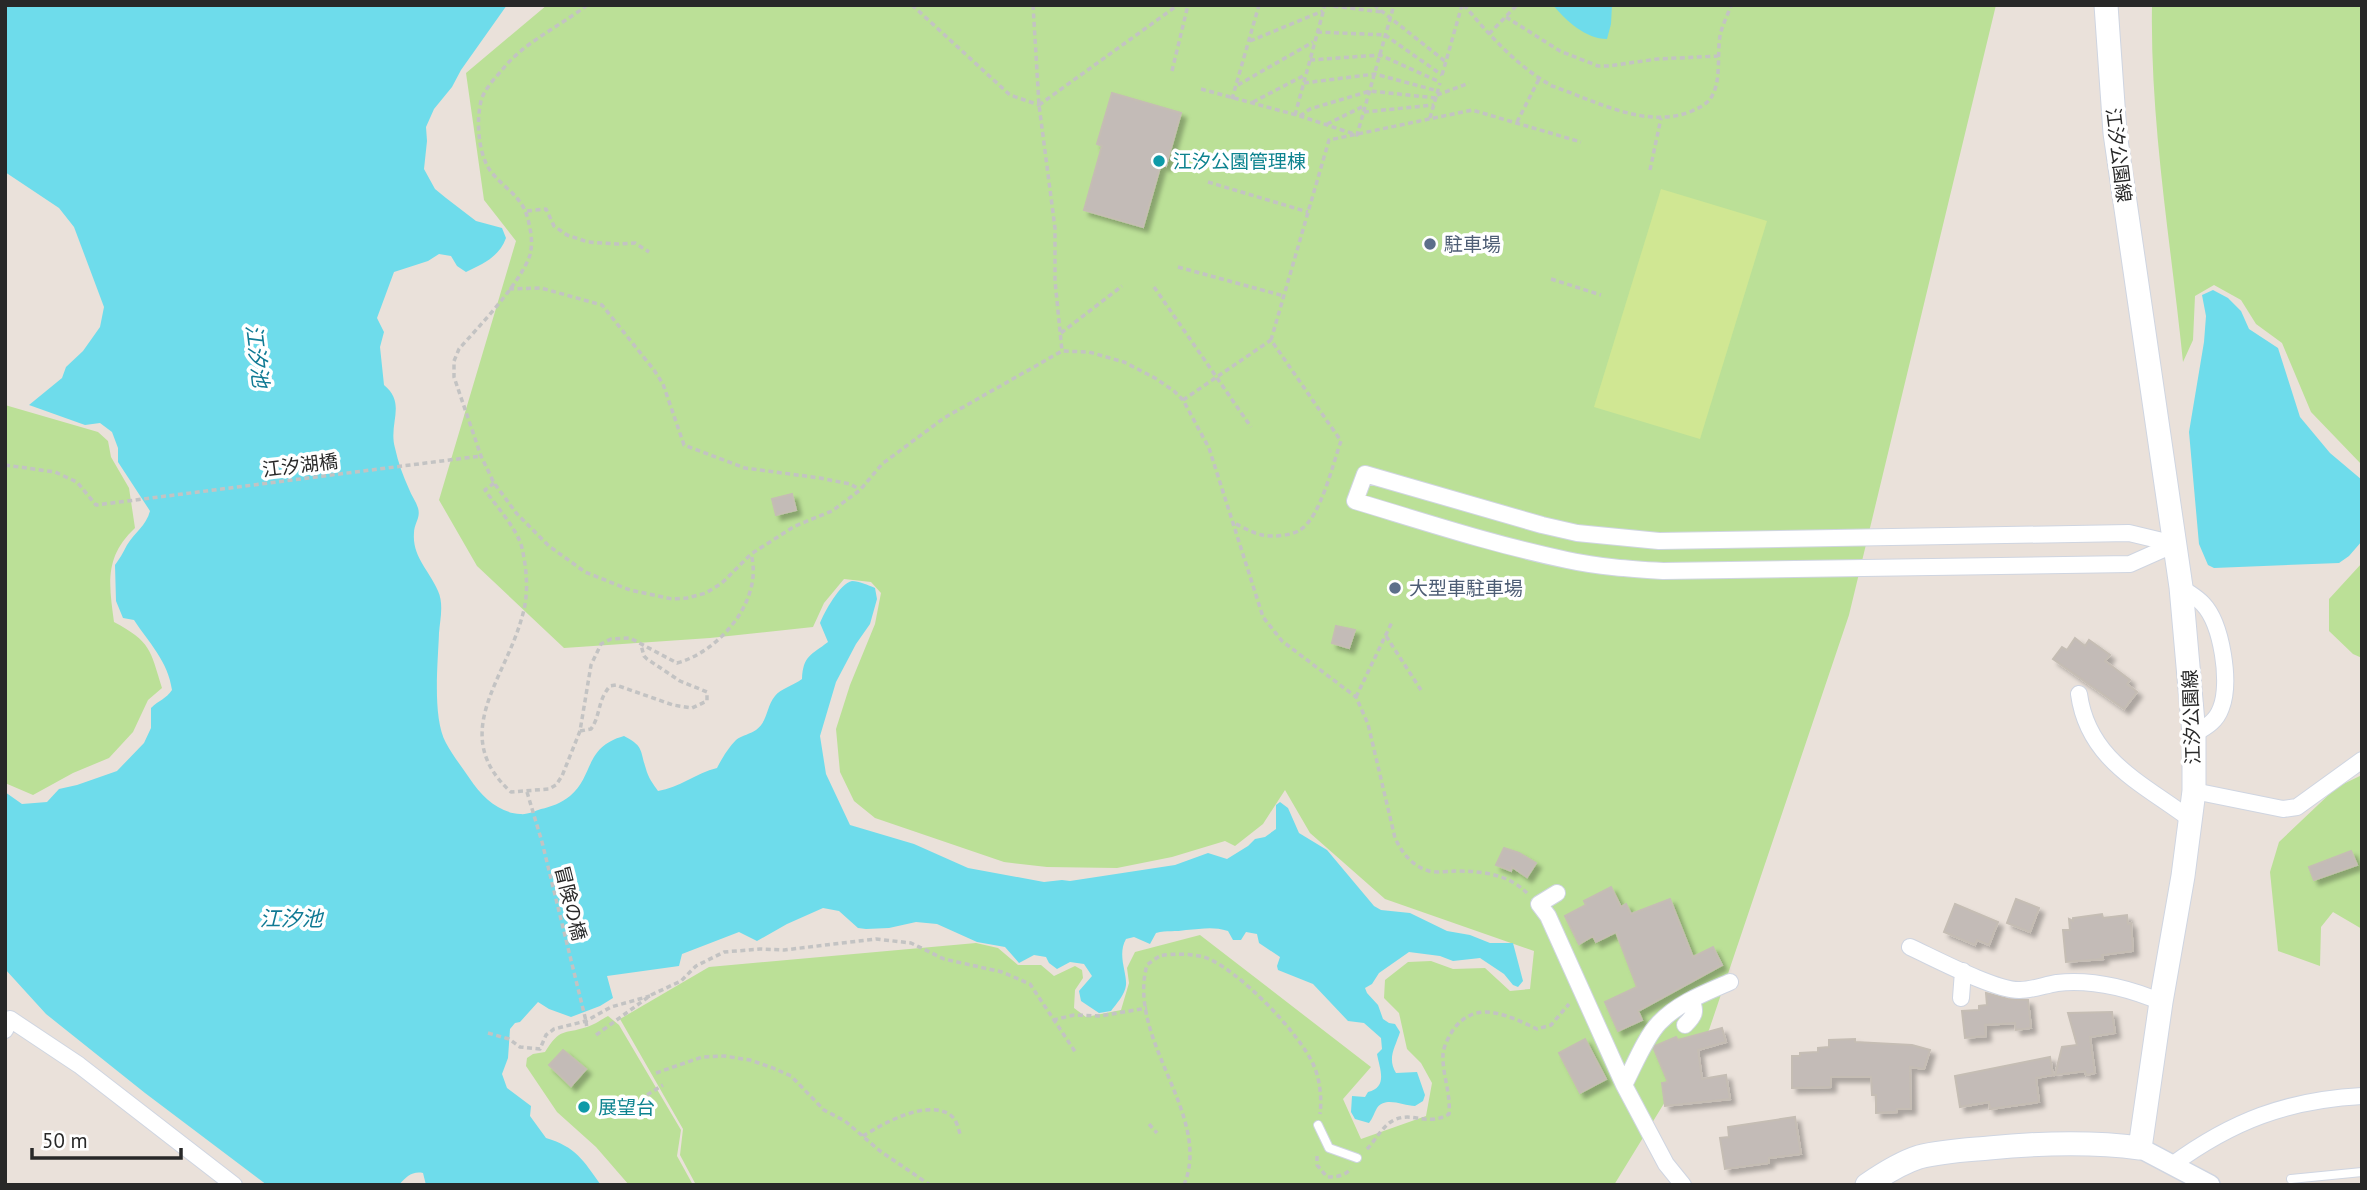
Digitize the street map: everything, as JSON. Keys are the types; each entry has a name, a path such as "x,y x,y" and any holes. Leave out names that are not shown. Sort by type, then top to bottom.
{"main road":[{"name":"江汐公園線","path":"2106,5 2115,133 2181,587 2194,734 2194,791 2183,876 2140,1148"},
{"path":"1867,1185 1887,1171 1918,1157 1959,1150 2039,1143 2103,1143 2140,1148"}],"street":[{"path":"1364,474 1577,533 1659,541 2129,533 2175,544 2130,564 1663,571 1568,560 1476,537 1355,501 1364,474"},
{"path":"2181,587 2204,604 2217,631 2224,655 2222,707 2213,723 2194,734"},
{"path":"2079,694 2089,729 2107,757 2125,775 2190,819"},
{"path":"2194,791 2283,809 2297,807 2362,760"},
{"path":"1557,893 1539,904 1548,916 1624,1085 1666,1164 1683,1185"},
{"path":"1910,947 1963,971 2018,990 2058,983 2102,983 2134,990 2161,1002"},
{"path":"1961,998 1963,971"},
{"path":"1624,1085 1657,1025 1691,1000 1730,982"},
{"path":"1685,1025 1694,1016 1695,1009 1691,1000"},
{"path":"5,1030 10,1019 79,1065 234,1185"},
{"path":"2172,1165 2198,1146 2245,1121 2303,1102 2362,1096"},
{"path":"2140,1148 2210,1185"}],"lane":[{"path":"1318,1125 1329,1148 1357,1158"},
{"path":"2291,1179 2362,1172"}],"path":[{"path":"587,5 534,41 503,68 481,99 480,135 483,154 491,172 513,191 527,211 531,253 521,274 459,349 454,361 454,377 481,456 494,482 517,514 548,546 585,572 630,590 672,599 706,593 738,570 751,554 795,526 832,511 860,490 882,464 944,418 1062,351 1090,352 1124,362 1156,378 1183,400 1209,448 1263,617 1269,627 1282,641 1356,696 1368,724 1395,838 1403,854 1430,872 1478,871 1504,877 1539,904"},
{"path":"912,5 1010,95 1039,105"},
{"path":"1033,5 1039,105 1055,228 1055,281 1062,351"},
{"path":"1039,105 1178,5"},
{"path":"1172,71 1188,5"},
{"path":"1232,99 1259,5"},
{"path":"1297,116 1325,5 1383,13"},
{"path":"1374,5 1446,62"},
{"path":"1357,135 1394,5"},
{"path":"1463,5 1489,34 1539,79 1552,86 1641,116 1661,118 1674,117 1706,104 1714,93 1720,34 1731,5"},
{"path":"1430,118 1463,5"},
{"path":"1489,34 1517,5"},
{"path":"1250,41 1323,11"},
{"path":"1506,17 1560,51 1598,66 1657,59 1719,56"},
{"path":"1317,32 1385,35 1442,75"},
{"path":"1236,86 1315,41"},
{"path":"1310,60 1380,55 1440,82"},
{"path":"1304,83 1374,74 1437,94"},
{"path":"1251,103 1306,75"},
{"path":"1517,122 1539,79"},
{"path":"1297,116 1370,91 1437,94 1469,83"},
{"path":"1201,89 1357,135"},
{"path":"1325,125 1366,105"},
{"path":"1364,111 1434,105"},
{"path":"1183,400 1271,340 1329,140 1472,110 1581,142"},
{"path":"1650,170 1661,118"},
{"path":"1208,182 1308,212"},
{"path":"527,211 546,209 554,226 567,235 587,242 635,243 649,252"},
{"path":"1178,267 1284,296"},
{"path":"1552,279 1601,295"},
{"path":"1061,333 1122,286"},
{"path":"1154,287 1251,427"},
{"path":"509,289 541,288 602,304 663,384 684,445 745,468 820,478 850,484 860,490"},
{"path":"1232,522 1261,535 1286,535 1301,530 1320,501 1341,440 1271,340"},
{"name":"江汐湖橋","path":"5,464 55,472 77,482 96,505 481,456"},
{"path":"494,482 485,490 522,545 526,598 522,617 480,732 482,751 493,772 511,792 549,789 556,785 569,764 580,731 591,665 601,645 611,639 630,638 677,663 695,658 727,629 747,604 752,590 754,567 751,554"},
{"path":"1356,696 1392,622"},
{"path":"1385,636 1421,690"},
{"path":"580,731 592,729 595,725 599,704 610,686 616,685 673,705 692,708 707,701 707,692 680,681 643,656 641,644"},
{"name":"冒険の橋","path":"527,792 587,1029"},
{"path":"488,1033 509,1039 520,1047 540,1049 546,1035 554,1029 586,1021 611,1007 651,995 681,981 696,966 724,952 784,950 876,939 911,943 944,959 1018,977 1030,984 1076,1053"},
{"path":"1184,1185 1191,1170 1191,1144 1182,1113 1157,1051 1143,979 1147,965 1159,956 1203,957 1230,972 1262,998 1288,1028 1314,1065 1321,1104 1317,1165 1327,1177 1337,1177 1348,1172 1386,1125 1395,1119 1406,1117 1438,1120 1449,1114 1450,1101 1443,1052 1452,1031 1467,1014 1488,1012 1513,1017 1537,1029 1551,1025 1565,1010 1578,985"},
{"path":"596,1035 651,995"},
{"path":"1052,1020 1074,1015 1100,1016 1147,1008"},
{"path":"656,1073 702,1057 724,1056 750,1060 791,1076 824,1110 845,1121 880,1151 930,1185"},
{"path":"647,1095 663,1085"},
{"path":"863,1136 898,1118 925,1111 950,1115 960,1134"},
{"path":"1149,1124 1157,1133"}],"green space":[{"path":"547,5 1996,5 1849,615 1709,1030 1614,1185 696,1185 680,1155 683,1129 620,1019 709,967 976,943 998,948 1018,965 1041,965 1054,976 1075,966 1082,970 1083,978 1075,990 1074,1008 1086,1017 1121,1010 1129,983 1127,968 1135,952 1200,935 1371,1067 1343,1099 1361,1139 1426,1116 1432,1083 1421,1063 1407,1049 1399,1013 1384,998 1385,980 1408,962 1431,961 1453,969 1485,968 1510,991 1530,989 1534,951 1385,899 1310,833 1285,790 1263,824 1235,846 1225,841 1172,857 1117,868 1047,867 1004,862 875,818 854,801 840,772 836,729 850,685 875,624 881,593 871,582 844,579 824,603 813,627 710,638 564,648 477,566 439,500 516,241 484,200 466,73"},
{"path":"2152,5 2362,5 2362,465 2311,412 2282,343 2256,324 2241,300 2214,285 2195,296 2193,340 2183,362 2154,94"},
{"path":"1661,189 1767,221 1700,439 1594,407"},
{"path":"5,405 98,432 108,441 111,457 129,488 135,528 113,560 110,583 114,622 142,641 155,664 162,688 148,700 133,732 109,758 73,773 33,795 5,783"},
{"path":"2362,563 2362,658 2353,654 2329,631 2329,599"},
{"path":"2362,775 2362,929 2333,912 2321,927 2320,966 2278,951 2270,872 2279,842 2337,787"},
{"path":"608,1016 619,1025 681,1130 677,1156 693,1185 629,1185 596,1147 557,1112 526,1066 527,1058 545,1052 559,1035 590,1026"}],"water":[{"name":"江汐池","path":"5,5 507,5 434,109 426,127 424,169 435,189 476,221 502,228 506,238 495,255 466,272 457,266 451,256 439,254 428,261 394,272 377,318 384,332 380,347 384,385 391,392 396,407 393,439 403,474 419,512 414,542 441,601 437,690 442,732 449,748 474,785 498,807 512,813 525,814 563,801 578,788 602,747 624,736 638,746 648,775 658,791 717,768 736,740 760,726 777,694 802,679 806,661 828,642 820,623 825,612 842,587 855,581 875,588 877,599 870,624 836,682 820,736 826,774 850,825 914,844 968,868 1044,882 1070,881 1175,865 1208,853 1227,859 1255,839 1265,837 1276,829 1276,805 1280,802 1288,808 1299,833 1327,850 1374,906 1381,910 1410,913 1447,931 1470,935 1490,943 1513,943 1523,981 1518,987 1513,985 1504,974 1480,958 1453,961 1440,956 1409,952 1379,973 1372,984 1365,988 1378,1005 1383,1019 1395,1024 1400,1032 1393,1053 1393,1068 1396,1073 1417,1072 1425,1095 1423,1101 1415,1106 1390,1102 1381,1104 1369,1123 1355,1119 1351,1112 1352,1096 1365,1097 1380,1082 1377,1054 1382,1049 1381,1038 1364,1023 1348,1021 1313,984 1278,970 1280,957 1259,943 1257,934 1246,932 1241,940 1233,940 1228,931 1207,928 1156,933 1150,944 1134,937 1126,939 1122,951 1125,989 1111,1011 1099,1013 1081,1001 1079,991 1092,976 1084,964 1070,962 1057,969 1046,957 1034,955 1019,963 1005,947 977,942 937,924 916,922 889,928 858,928 839,911 823,908 757,941 739,932 682,954 679,966 607,976 613,998 571,1017 538,1002 510,1029 508,1058 502,1074 507,1088 531,1106 530,1116 546,1138 572,1150 601,1185 426,1185 423,1173 416,1173 399,1185 267,1185 46,1014 5,969 5,792 22,804 47,802 59,789 117,771 144,743 151,728 151,708 172,690 157,653 134,620 123,618 116,601 115,565 150,511 118,462 118,448 112,432 100,423 85,425 29,405 62,378 66,367 83,351 100,327 104,307 74,227 59,208 5,172"},
{"path":"1553,5 1612,5 1607,39 1592,36 1577,28"},
{"path":"2213,290 2228,298 2241,311 2249,329 2278,348 2300,417 2330,453 2362,480 2362,541 2339,563 2214,568 2208,565 2199,544 2189,432 2204,342 2206,316 2202,295"}],"building":[{"name":"江汐公園管理棟","path":"1112,93 1181,113 1166,166 1161,164 1143,227 1084,210 1102,146 1097,144"},
{"path":"792,494 796,510 776,515 772,499"},
{"path":"1336,626 1355,630 1349,648 1332,643"},
{"path":"2075,638 2085,646 2089,640 2110,655 2105,661 2130,680 2127,684 2137,692 2124,709 2053,659 2062,647 2067,650"},
{"path":"1504,848 1536,863 1527,877 1512,867 1511,871 1496,865"},
{"path":"2351,851 2357,865 2314,880 2309,867"},
{"path":"1611,887 1621,907 1626,904 1631,914 1670,899 1693,957 1713,947 1722,965 1638,1011 1642,1020 1618,1031 1605,1002 1637,987 1616,932 1596,942 1593,936 1579,944 1565,916 1586,905 1584,901"},
{"path":"2016,899 2039,908 2030,932 2007,923"},
{"path":"1955,904 1998,922 1989,945 1977,940 1975,945 1944,932"},
{"path":"2102,914 2103,918 2127,915 2128,924 2131,923 2133,951 2102,955 2103,959 2066,962 2063,930 2070,930 2069,919 2073,921 2073,918"},
{"path":"1986,993 2008,999 2028,1000 2031,1028 2016,1030 2015,1023 1985,1025 1986,1036 1965,1038 1962,1011 1979,1010 1979,1006 1987,1005"},
{"path":"2112,1012 2115,1033 2090,1037 2095,1073 2086,1075 2085,1071 2055,1075 2062,1047 2077,1045 2068,1013"},
{"path":"1722,1028 1726,1042 1698,1050 1702,1079 1726,1075 1730,1099 1665,1106 1662,1083 1668,1082 1655,1046 1676,1037 1678,1040"},
{"path":"1585,1039 1606,1079 1580,1093 1559,1053"},
{"path":"1855,1039 1855,1042 1912,1045 1930,1050 1924,1069 1910,1067 1911,1109 1876,1113 1876,1095 1872,1095 1871,1077 1831,1077 1831,1087 1792,1088 1792,1056 1818,1052 1818,1048 1829,1047 1829,1040"},
{"path":"563,1050 586,1069 571,1086 549,1065"},
{"path":"2050,1057 2053,1075 2036,1078 2039,1102 1990,1109 1989,1102 1960,1107 1955,1076"},
{"path":"1795,1117 1801,1154 1769,1158 1769,1163 1725,1169 1720,1138 1729,1137 1728,1127"}],"place":[{"name":"江汐公園管理棟","path":"1159,161"},
{"name":"駐車場","path":"1430,244"},
{"name":"大型車駐車場","path":"1395,588"},
{"name":"展望台","path":"584,1107"}]}
